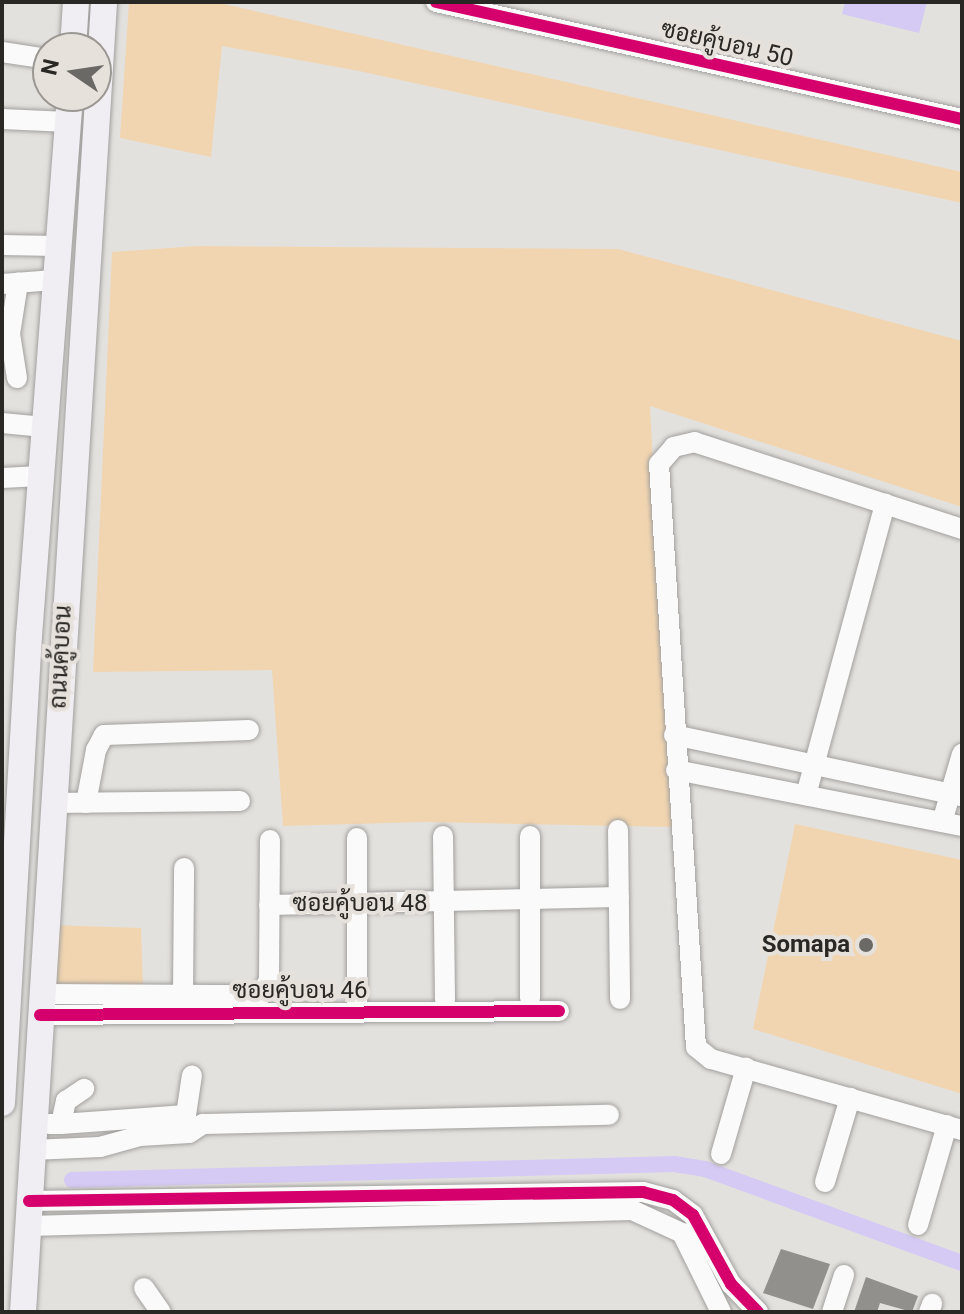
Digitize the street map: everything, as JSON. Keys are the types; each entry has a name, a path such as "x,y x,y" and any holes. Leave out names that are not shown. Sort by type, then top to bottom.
{"main road":[{"path":"74,32 76,2"},
{"name":"ถนนคู้บอน","path":"2,1103 8,920 57,246 75,122 104,2"},
{"name":"ถนนคู้บอน","path":"23,1312 52,803 75,122"}],"street":[{"name":"ซอยคู้บอน 50","path":"436,2 962,119"},
{"path":"2,52 32,57"},
{"path":"2,119 75,122"},
{"path":"2,245 57,246"},
{"path":"48,373 10,380 10,284 54,280"},
{"path":"2,423 44,427"},
{"path":"918,1225 955,1128 708,1058 696,1044 676,770 659,464 665,454 695,442 962,529"},
{"path":"2,478 40,476"},
{"path":"806,795 885,504"},
{"path":"86,803 96,750 104,735 249,730"},
{"path":"674,735 956,794"},
{"path":"747,784 754,751"},
{"path":"676,770 952,824 962,754"},
{"path":"52,803 240,801"},
{"path":"618,830 620,999"},
{"path":"443,836 445,1000"},
{"path":"530,836 530,998"},
{"path":"357,838 357,1003"},
{"path":"269,905 270,840"},
{"path":"183,994 184,868"},
{"name":"ซอยคู้บอน 48","path":"41,1004 264,992 269,980 269,905 531,902 619,897"},
{"name":"ซอยคู้บอน 46","path":"41,1004 559,1011"},
{"path":"721,1154 746,1068"},
{"path":"33,1138 61,1124 186,1115 192,1075"},
{"path":"61,1124 66,1101 84,1089"},
{"path":"825,1182 850,1098"},
{"path":"33,1138 100,1147 140,1136 189,1133 203,1124 609,1115"},
{"path":"29,1214 673,1200 693,1215 731,1284 758,1312"},
{"path":"642,1202 682,1233 721,1312"},
{"path":"832,1312 844,1275"},
{"path":"144,1288 161,1312"}],"shaded area":[{"path":"129,2 215,2 962,172 962,203 359,71 222,46 211,157 120,138"},
{"path":"845,2 927,2 919,33 842,14"},
{"path":"198,246 618,249 962,341 962,507 650,406 672,827 424,822 283,826 272,670 93,672 112,252"},
{"name":"Somapa","path":"795,824 962,860 962,1094 753,1029"},
{"path":"51,925 141,928 143,986 47,983"}],"building":[{"path":"781,1249 830,1264 813,1309 763,1293"},
{"path":"866,1277 918,1296 912,1312 880,1303 877,1312 854,1312"}],"waterway":[{"path":"72,1180 674,1164 705,1169 962,1263"}],"cycle path":[{"path":"436,2 962,119"},
{"path":"40,1015 559,1011"},
{"path":"29,1201 643,1192 673,1200 693,1215 731,1284 758,1312"}],"place":[{"name":"Somapa","path":"866,945"}]}
